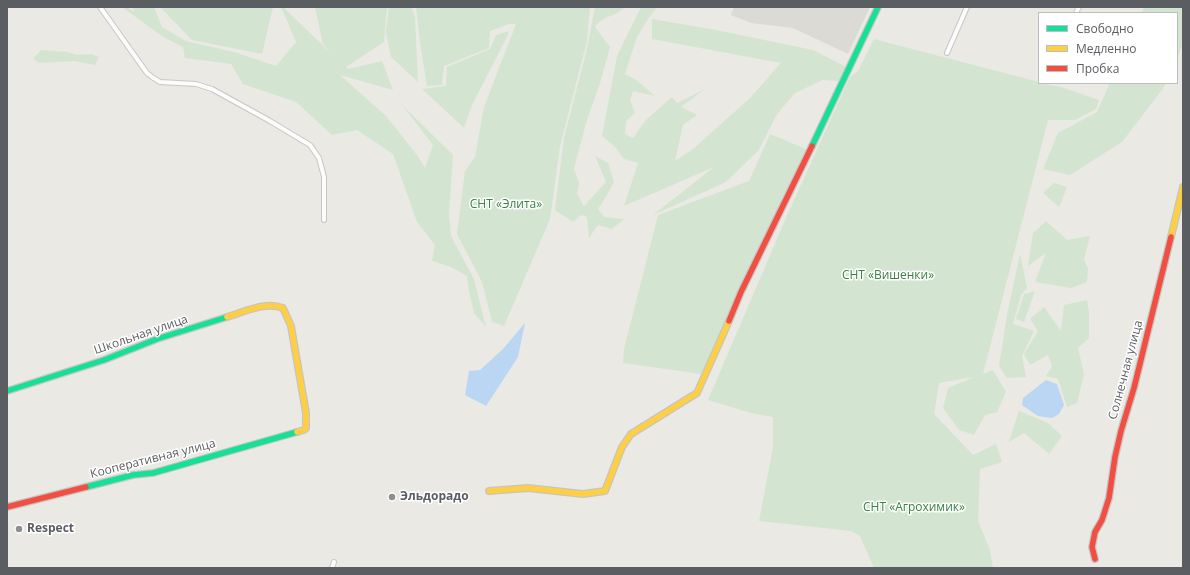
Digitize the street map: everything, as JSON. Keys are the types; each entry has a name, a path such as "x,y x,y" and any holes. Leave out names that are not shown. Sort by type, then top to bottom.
{"street":[{"path":"100,7 148,72 156,80 166,83 204,86 306,142 314,149 319,158 324,177 324,220"},
{"path":"489,491 528,488 583,494 605,491 622,447 630,434 696,394 706,377 744,286 878,7"},
{"path":"947,53 967,7"},
{"name":"Солнечная улица","path":"1095,559 1092,546 1095,532 1102,520 1109,498 1115,457 1121,431 1134,388 1183,187"},
{"name":"Школьная улица","path":"7,391 104,360 157,339 261,307 275,305 283,308 290,320 302,385 307,423 304,430"},
{"name":"Кооперативная улица","path":"7,507 133,475 153,473 304,430"},
{"path":"332,568 334,562"}],"shaded area":[{"path":"734,7 870,7 848,54 793,28 751,23 731,15"}],"green space":[{"path":"122,7 127,7 135,12 132,7 154,7 162,27 186,41 234,52 276,66 296,42 281,7 283,7 332,54 323,44 315,7 387,7 384,42 346,67 348,69 382,61 393,90 340,75 386,116 417,155 425,168 433,145 402,105 453,155 449,214 451,236 474,279 486,327 474,313 467,276 451,267 432,261 435,245 417,222 393,154 357,130 332,135 296,102 243,84 231,64 185,58 183,47 163,37"},
{"path":"160,7 273,7 262,54 192,40"},
{"path":"389,7 411,7 415,17 418,82 391,57 386,32"},
{"name":"СНТ «Элита»","path":"416,7 590,7 587,41 560,146 550,219 504,326 492,322 482,282 457,234 465,171 475,157 484,107 516,24 509,24 490,31 489,48 444,66 442,85 427,86"},
{"path":"595,7 625,7 618,13 602,20 595,27 610,47 600,83 586,123 574,169 579,183 577,194 584,206 606,182 595,156 608,163 614,182 598,209 604,217 624,219 612,229 598,225 589,238 587,217 581,215 573,222 555,210 564,138 587,49"},
{"path":"641,7 657,7 637,37 625,74 635,79 655,96 633,91 630,100 635,113 626,121 625,134 633,138 646,120 672,97 677,103 705,89 681,107 697,115 683,125 675,161 693,149 750,98 781,63 652,39 652,19 716,30 813,50 846,67 838,81 823,80 795,93 777,114 759,150 726,182 653,215 714,167 624,206 638,163 624,159 615,147 602,136 617,56"},
{"path":"1144,7 1183,7 1183,44 1178,56 1178,12 1142,12"},
{"path":"509,31 472,105 464,128 422,89 446,86 447,67 490,49 496,35"},
{"name":"СНТ «Вишенки»","path":"874,39 1038,82 1038,84 1061,87 1099,100 1096,109 1075,120 1048,120 983,374 993,370 1006,392 997,412 985,415 974,435 959,430 943,408 948,388 974,377 939,383 934,414 973,455 996,444 1002,462 980,469 978,521 990,550 993,568 874,568 860,536 851,531 759,521 773,447 773,417 751,413 708,400 789,211 850,77 858,71"},
{"path":"41,50 67,52 77,55 91,54 99,57 95,65 74,61 39,63 33,59"},
{"path":"1110,84 1165,84 1122,142 1070,175 1043,169 1058,133 1097,112"},
{"path":"770,134 806,149 701,374 623,363 624,349 658,215 749,181"},
{"path":"1054,183 1067,187 1059,207 1043,193"},
{"path":"1046,221 1067,240 1090,236 1084,260 1088,268 1087,282 1071,288 1035,282 1046,253 1028,266 1033,233"},
{"path":"1020,254 1027,288 1021,295 1013,324 1034,331 1022,356 1026,377 1007,378 999,366 1007,315"},
{"path":"1035,291 1024,322 1016,319 1024,294"},
{"path":"1087,300 1089,312 1089,338 1078,348 1084,374 1077,403 1067,407 1058,379 1046,376 1052,366 1048,355 1030,365 1024,354 1038,331 1030,319 1044,307 1061,331 1064,305"},
{"path":"1019,411 1048,423 1062,436 1049,454 1024,433 1009,442"}],"water":[{"path":"525,323 518,357 486,406 465,395 469,371 480,370 503,349"},
{"path":"1046,380 1057,384 1064,405 1059,414 1052,418 1038,416 1022,405 1023,398"}],"traffic: fast":[{"path":"812,146 878,7"},
{"path":"7,391 104,360 157,339 227,317"},
{"path":"86,487 133,475 153,473 297,432"}],"traffic: slow":[{"path":"1171,237 1183,187"},
{"path":"227,317 262,306 276,306 283,308 291,326 306,413 306,428 297,432"},
{"path":"489,491 528,488 583,494 605,491 622,447 631,434 697,393 729,321"}],"traffic: jam":[{"path":"729,321 741,292 812,146"},
{"path":"1095,559 1092,547 1095,532 1102,520 1109,498 1115,457 1121,431 1134,388 1171,237"},
{"path":"7,507 86,487"}],"place":[{"name":"Эльдорадо","path":"392,497"},
{"name":"Respect","path":"19,529"}],"park label":[{"name":"СНТ «Агрохимик»","path":"914,508"}]}
